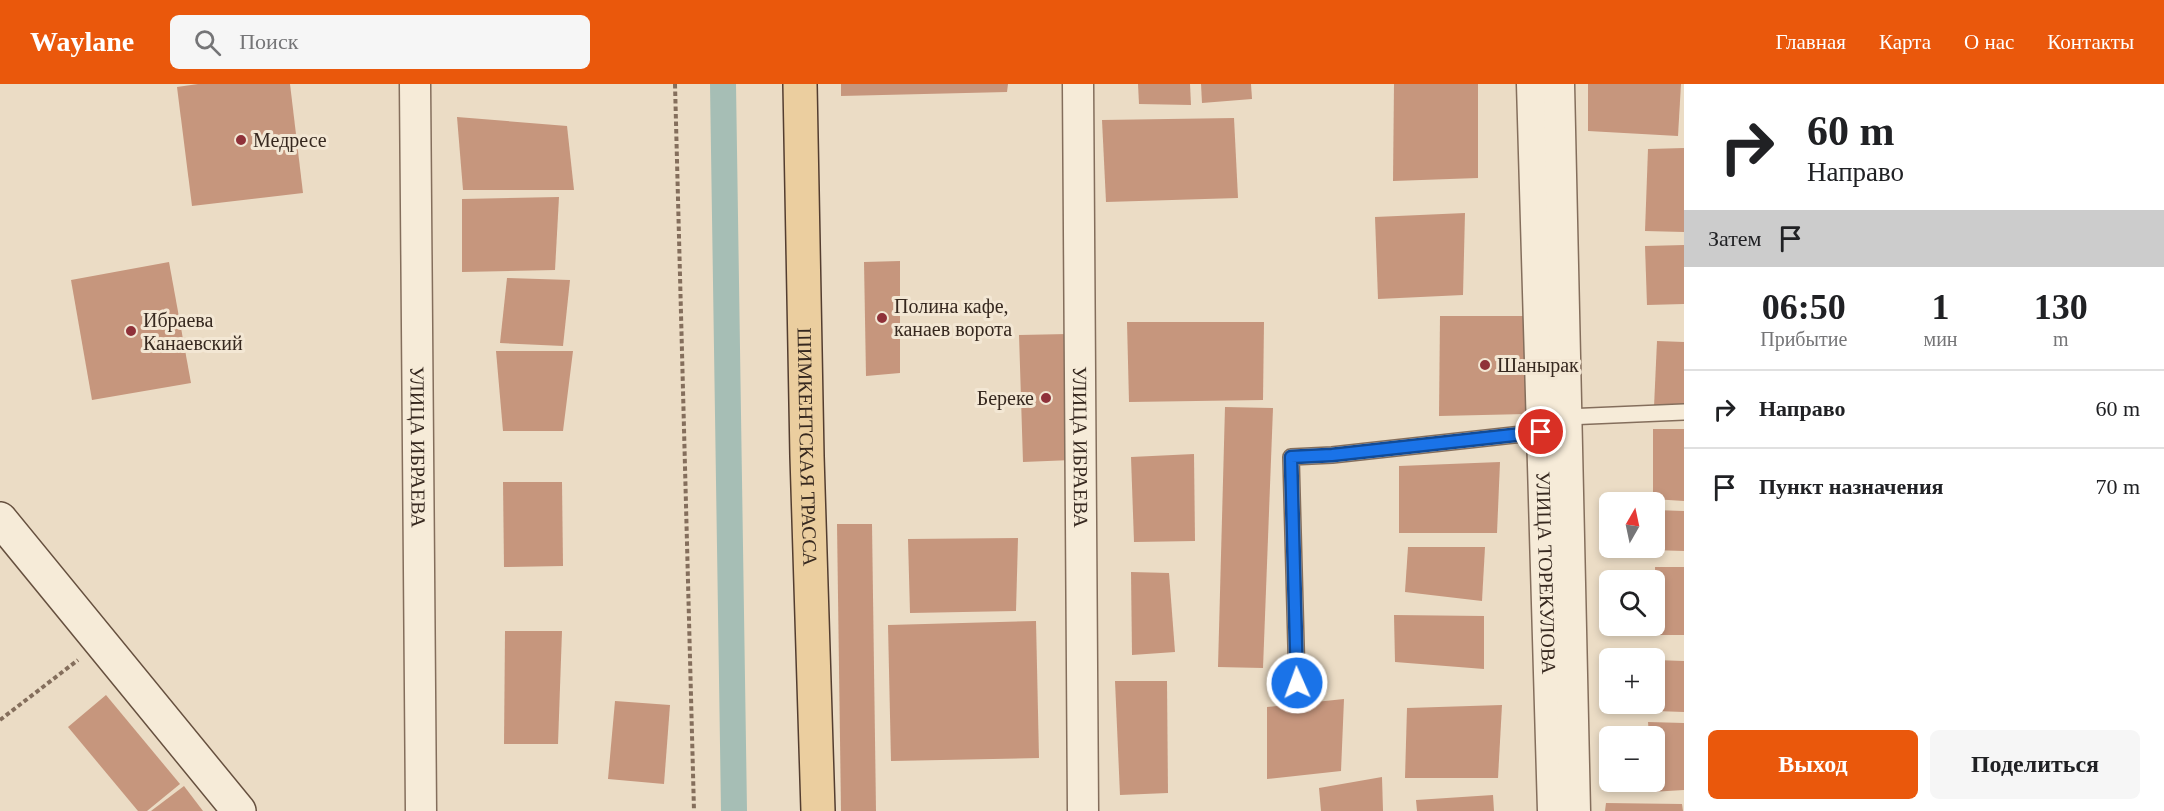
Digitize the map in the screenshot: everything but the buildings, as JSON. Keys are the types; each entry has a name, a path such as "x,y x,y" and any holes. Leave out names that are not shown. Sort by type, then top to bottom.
{"main road":[{"name":"ШИМКЕНТСКАЯ ТРАССА","path":"800,84 807,456 818,811"},
{"path":"0,519 239,811"}],"street":[{"name":"УЛИЦА ИБРАЕВА","path":"415,84 421,811"},
{"name":"УЛИЦА ИБРАЕВА","path":"1078,84 1083,811"},
{"name":"УЛИЦА ТОРЕКУЛОВА","path":"1532,84 1553,811"},
{"name":"УЛИЦА ТОРЕКУЛОВА","path":"1559,84 1575,811"}],"lane":[{"path":"1566,417 1684,412"},
{"path":"1297,683 1291,457 1332,455 1541,432"}],"path":[{"path":"675,84 694,811"},
{"path":"0,720 100,642"}],"waterway":[{"path":"723,84 734,811"}],"place":[{"name":"Медресе","path":"241,140"},
{"name":"Полина кафе, канаев ворота","path":"882,318"},
{"name":"Ибраева Канаевский","path":"131,331"},
{"name":"Шанырак","path":"1485,365"},
{"name":"Береке","path":"1046,398"}],"route":[{"path":"1297,683 1291,457 1332,455 1541,432"}]}
